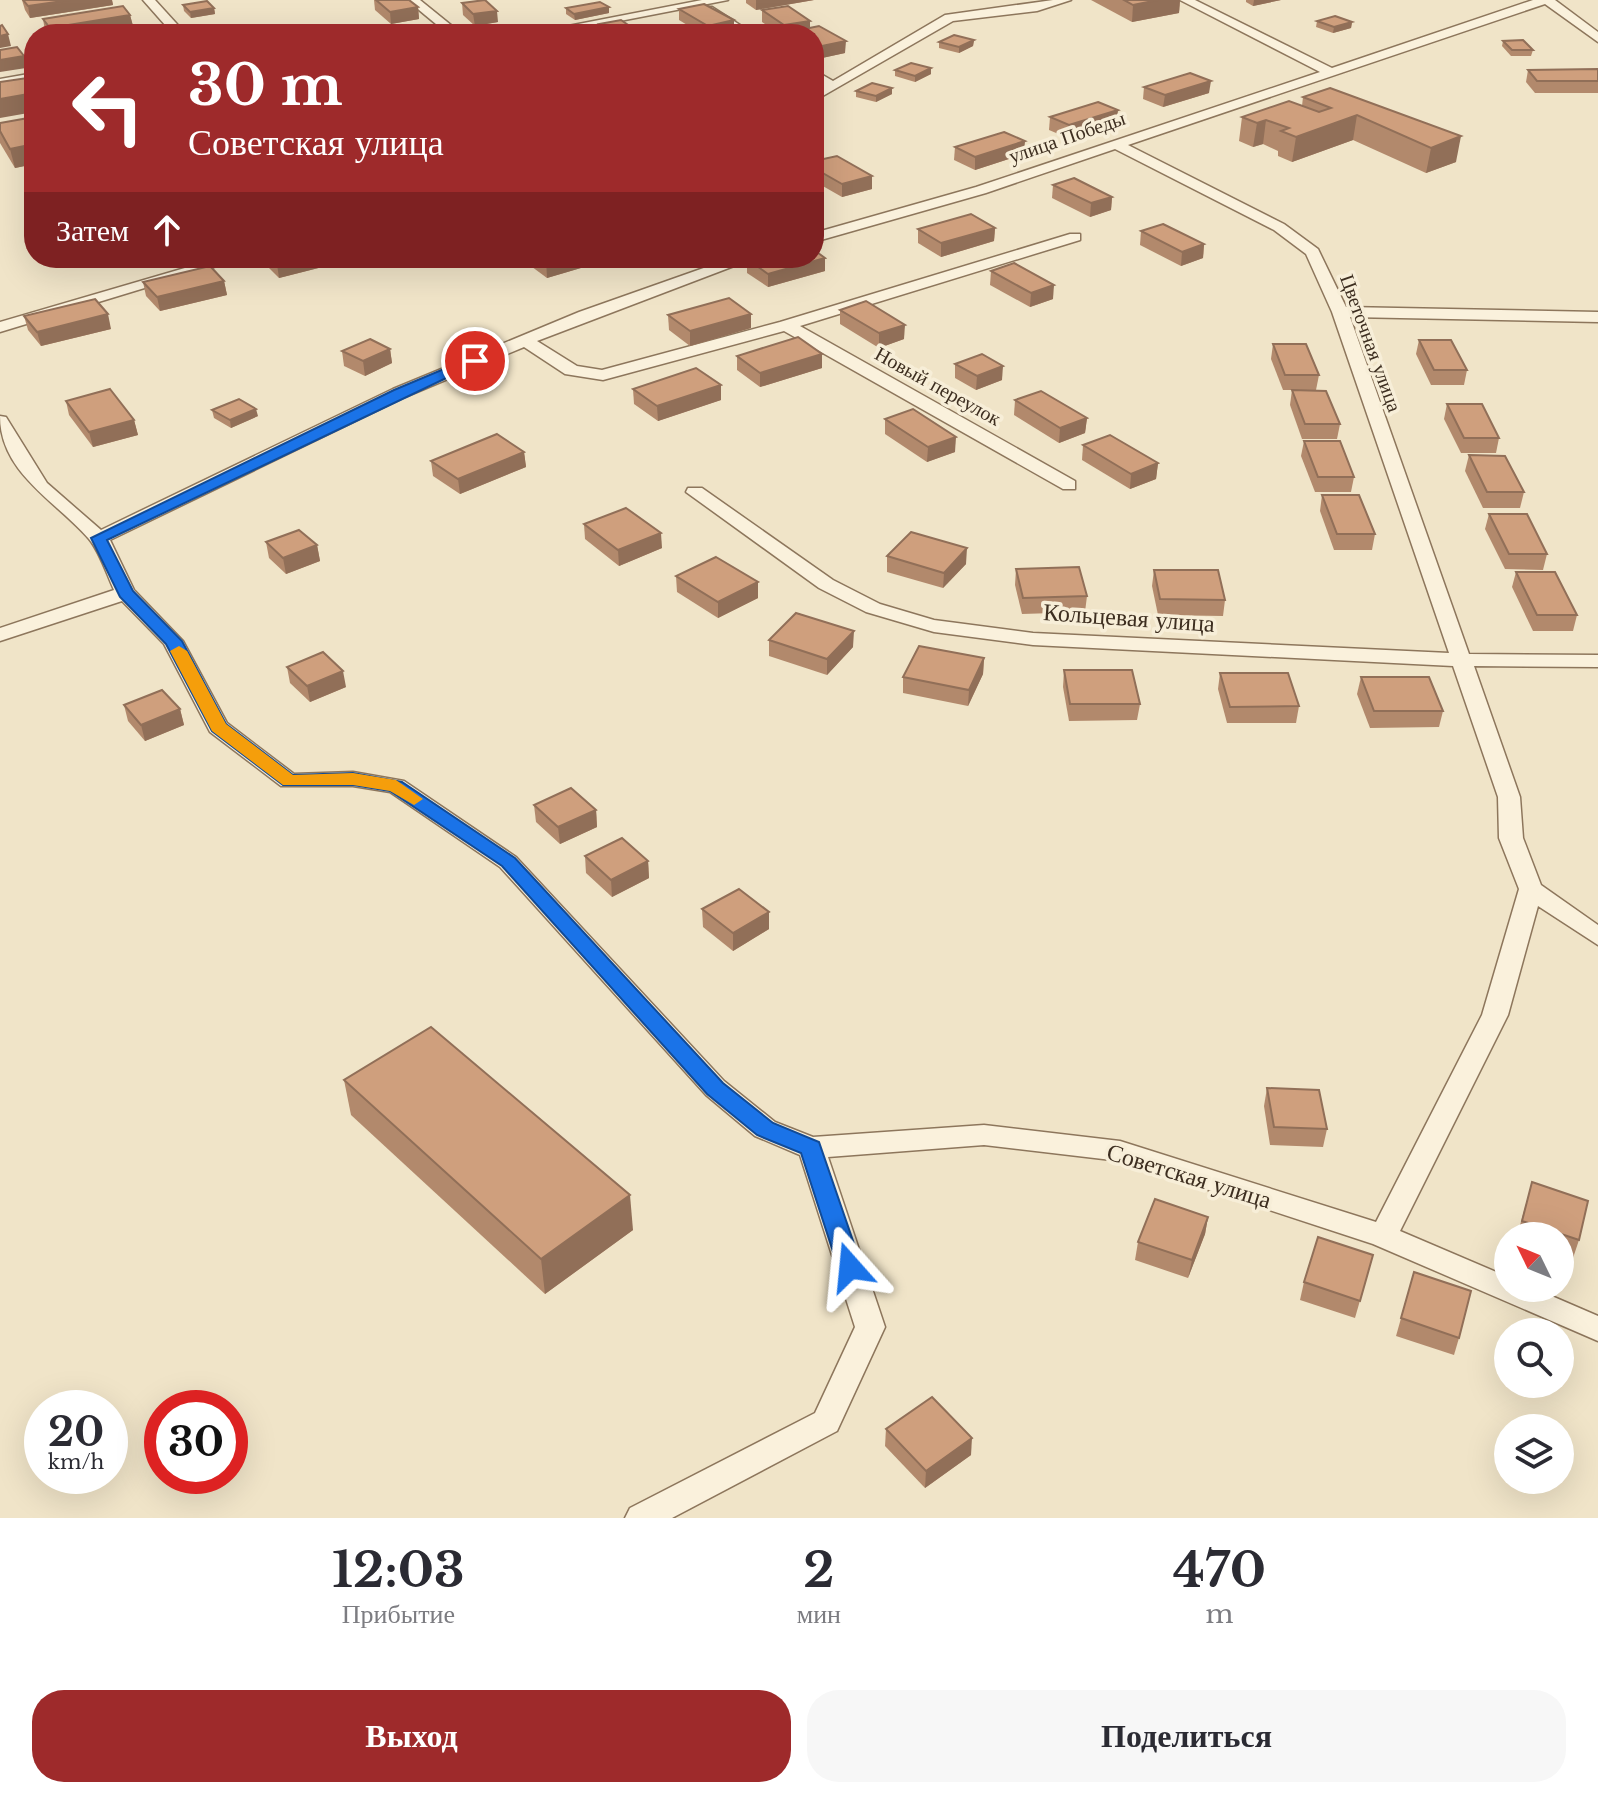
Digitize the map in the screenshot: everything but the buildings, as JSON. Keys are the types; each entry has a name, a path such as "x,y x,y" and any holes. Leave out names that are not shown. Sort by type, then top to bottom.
{"street":[{"path":"149,0 171,24"},
{"path":"413,0 443,24"},
{"path":"584,24 696,2 722,0"},
{"path":"824,90 866,69 949,18 971,11 1051,6 1065,0"},
{"path":"1186,0 1333,73"},
{"path":"1547,0 1598,38"},
{"name":"улица Победы","path":"824,235 981,190 1547,0"},
{"path":"696,2 732,24"},
{"path":"0,83 24,79"},
{"path":"824,80 831,85"},
{"name":"Цветочная улица","path":"1115,144 1279,227 1313,252 1340,312 1464,662 1509,797 1511,838 1531,889"},
{"path":"526,340 552,361 594,376 786,325 1075,237"},
{"path":"0,327 201,268"},
{"path":"99,538 399,393 599,310 719,268"},
{"path":"1340,312 1598,317"},
{"name":"Новый переулок","path":"786,325 1069,485"},
{"path":"0,421 40,486 99,538 125,593 0,635"},
{"name":"Кольцевая улица","path":"695,492 844,594 915,621 1001,636 1464,662 1598,661"},
{"name":"Советская улица","path":"125,593 173,641 218,727 289,781 353,779 396,786 508,862 715,1088 765,1129 811,1148 984,1135 1120,1151 1383,1236 1598,1329"},
{"path":"1383,1236 1495,1015 1531,889 1598,937"},
{"path":"641,1518 826,1422 870,1327 811,1148"}],"slow traffic":[{"path":"179,651 218,727 289,781 353,779 396,786 414,799"}],"route":[{"path":"475,361 399,393 99,538 125,593 173,641 218,727 289,781 353,779 396,786 508,862 715,1088 765,1129 811,1148 850,1267"}]}
